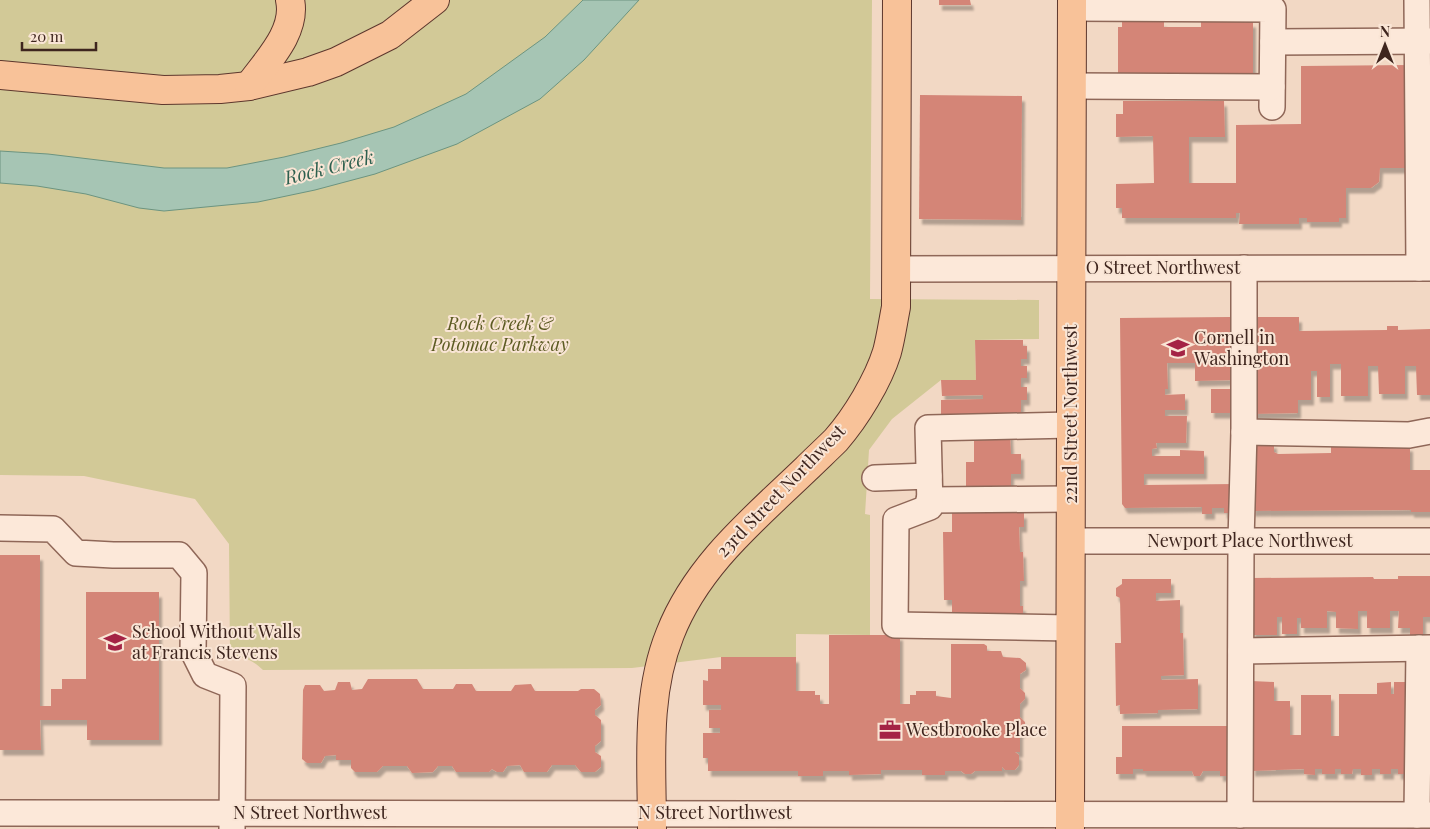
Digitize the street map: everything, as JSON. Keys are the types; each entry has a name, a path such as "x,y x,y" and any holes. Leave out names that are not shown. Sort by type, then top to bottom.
{"main road":[{"path":"249,86 285,35 291,17 290,0"},
{"path":"0,75 163,90 220,89 249,86 299,74 336,62 390,35 435,0"},
{"name":"23rd Street Northwest","path":"652,821 654,689 670,635 694,588 713,561 730,542 836,440 863,401 886,354 896,307 897,0"},
{"name":"22nd Street Northwest","path":"1070,821 1072,4"}],"street":[{"path":"1417,0 1424,41 1424,268"},
{"path":"1072,4 1273,4 1272,97 1072,86"},
{"path":"1272,42 1424,41"},
{"path":"1244,268 1241,651 1247,819"},
{"name":"O Street Northwest","path":"896,269 1424,268"},
{"path":"1070,628 894,625 896,520 930,507 928,428 1071,425"},
{"path":"1244,432 1409,435 1430,431"},
{"path":"875,478 929,488 1070,500"},
{"path":"0,528 53,529 76,553 179,555 194,573 193,652 205,675 233,686 232,821"},
{"name":"Newport Place Northwest","path":"1071,542 1430,542"},
{"path":"1241,651 1425,648 1424,815"},
{"name":"N Street Northwest","path":"0,813 232,821 1070,821 1424,815"}],"green space":[{"name":"Rock Creek & Potomac Parkway","path":"0,0 872,0 870,299 1039,300 1039,339 975,340 976,380 941,380 892,419 869,450 865,514 870,515 870,635 796,634 796,657 721,657 632,668 263,670 248,660 230,656 229,544 195,499 84,476 0,475"}],"water":[{"name":"Rock Creek","path":"583,0 639,0 584,60 540,99 457,144 375,174 315,190 258,202 164,211 139,208 86,194 37,186 0,183 0,151 48,154 164,168 227,168 284,157 394,127 466,94 545,37"}],"building":[{"path":"939,0 970,0 971,5 939,5"},
{"path":"1122,21 1164,22 1164,27 1201,27 1201,21 1253,22 1253,83 1118,76 1118,27 1122,27"},
{"path":"1410,65 1411,168 1380,168 1379,182 1371,188 1346,188 1346,218 1339,218 1339,222 1307,222 1307,218 1299,218 1299,224 1239,224 1240,213 1236,213 1236,218 1122,218 1122,208 1116,208 1116,184 1154,183 1153,136 1116,137 1116,114 1123,114 1123,101 1224,101 1225,137 1189,137 1189,183 1236,183 1236,125 1301,124 1301,66"},
{"path":"920,95 1022,96 1021,220 919,219"},
{"path":"1230,317 1230,323 1235,323 1235,334 1230,335 1231,376 1234,376 1234,380 1195,381 1195,363 1167,363 1168,389 1165,389 1165,395 1185,394 1185,410 1165,410 1165,416 1187,416 1186,443 1156,443 1157,448 1152,449 1152,456 1180,456 1180,450 1204,451 1204,474 1144,474 1144,485 1235,484 1234,513 1224,513 1224,508 1212,508 1212,514 1202,514 1202,507 1125,508 1122,504 1120,318"},
{"path":"1254,317 1299,317 1299,331 1387,330 1387,326 1398,326 1398,330 1430,329 1430,395 1417,395 1416,366 1405,366 1405,394 1379,394 1378,366 1368,366 1368,396 1341,396 1341,364 1330,364 1330,397 1317,397 1317,371 1311,371 1311,400 1298,400 1298,413 1253,414"},
{"path":"975,340 1023,340 1023,346 1027,346 1027,359 1021,359 1021,366 1027,366 1027,378 1021,378 1021,387 1027,387 1027,400 1021,400 1021,421 941,418 941,400 983,399 983,395 942,396 941,380 976,380"},
{"path":"1211,389 1235,389 1234,413 1211,413"},
{"path":"974,433 1010,433 1011,454 1021,454 1021,474 1011,474 1011,495 974,495 974,486 966,487 966,462 974,462"},
{"path":"1254,443 1274,443 1274,452 1278,454 1331,453 1331,445 1410,446 1410,470 1430,470 1430,512 1411,512 1411,510 1252,511"},
{"path":"952,513 1024,513 1024,527 1019,527 1020,552 1023,552 1024,581 1020,581 1020,606 1023,606 1023,619 952,619 952,600 944,600 943,532 952,532"},
{"path":"0,555 40,555 40,706 51,706 51,689 62,689 62,679 86,679 86,592 159,592 159,740 87,740 87,720 40,720 41,750 0,750"},
{"path":"1398,576 1430,576 1430,617 1423,617 1423,635 1410,635 1410,628 1398,628 1399,611 1390,611 1390,628 1367,628 1367,611 1358,611 1358,629 1336,628 1336,612 1327,611 1327,628 1301,628 1301,618 1297,618 1297,634 1282,634 1282,617 1277,617 1277,635 1252,635 1252,578 1373,577 1374,579 1398,579"},
{"path":"1122,579 1171,579 1171,593 1156,593 1156,601 1180,600 1180,633 1183,633 1184,675 1161,676 1161,680 1198,679 1198,709 1158,710 1158,713 1120,714 1120,705 1116,706 1115,643 1121,643 1120,598 1116,596 1116,588 1122,584"},
{"path":"829,635 900,635 900,704 910,704 910,695 916,695 916,691 936,691 936,696 951,698 951,644 984,644 987,646 987,651 1001,651 1003,657 1020,658 1026,663 1026,670 1020,674 1020,688 1025,693 1025,699 1020,704 1020,717 1025,722 1025,729 1020,733 1020,752 1015,752 1019,755 1019,765 1015,770 1005,770 1002,767 1002,771 975,771 971,774 965,774 961,771 945,771 945,775 922,775 922,770 881,770 881,774 849,775 849,771 823,771 823,776 798,776 798,771 708,771 708,758 703,758 703,733 720,733 720,728 709,728 709,710 721,710 721,705 703,705 703,680 708,681 708,669 721,669 721,657 796,657 796,691 815,691 815,695 820,695 820,704 829,704"},
{"path":"368,679 417,679 423,689 453,689 456,684 472,684 476,691 511,691 515,685 531,684 535,691 594,689 600,694 601,705 595,710 595,715 601,720 601,741 595,746 595,752 601,756 601,767 595,772 581,772 575,765 552,765 547,772 524,772 520,765 507,766 503,772 497,772 492,769 489,772 456,772 452,766 438,766 433,772 412,773 407,766 383,766 377,772 355,772 351,768 351,760 336,760 336,755 325,756 321,763 307,763 302,759 303,690 305,685 320,685 324,691 335,690 338,682 350,682 352,690 362,689"},
{"path":"1251,681 1274,682 1274,701 1290,701 1290,735 1301,735 1301,695 1331,695 1331,736 1339,736 1339,694 1377,694 1377,683 1391,682 1391,694 1394,694 1394,682 1410,682 1409,774 1398,774 1398,769 1391,769 1391,774 1380,774 1380,769 1372,769 1372,775 1361,775 1361,769 1353,769 1352,774 1341,774 1341,769 1335,769 1335,774 1322,774 1322,769 1315,769 1315,775 1304,774 1304,769 1252,771"},
{"path":"1122,726 1235,726 1234,776 1220,776 1220,771 1203,771 1200,776 1194,776 1192,771 1143,771 1143,769 1133,769 1133,774 1116,774 1116,757 1122,757"}],"place":[{"name":"Cornell in Washington","path":"1178,348"},
{"name":"School Without Walls at Francis Stevens","path":"115,642"},
{"name":"Westbrooke Place","path":"890,730"}]}
